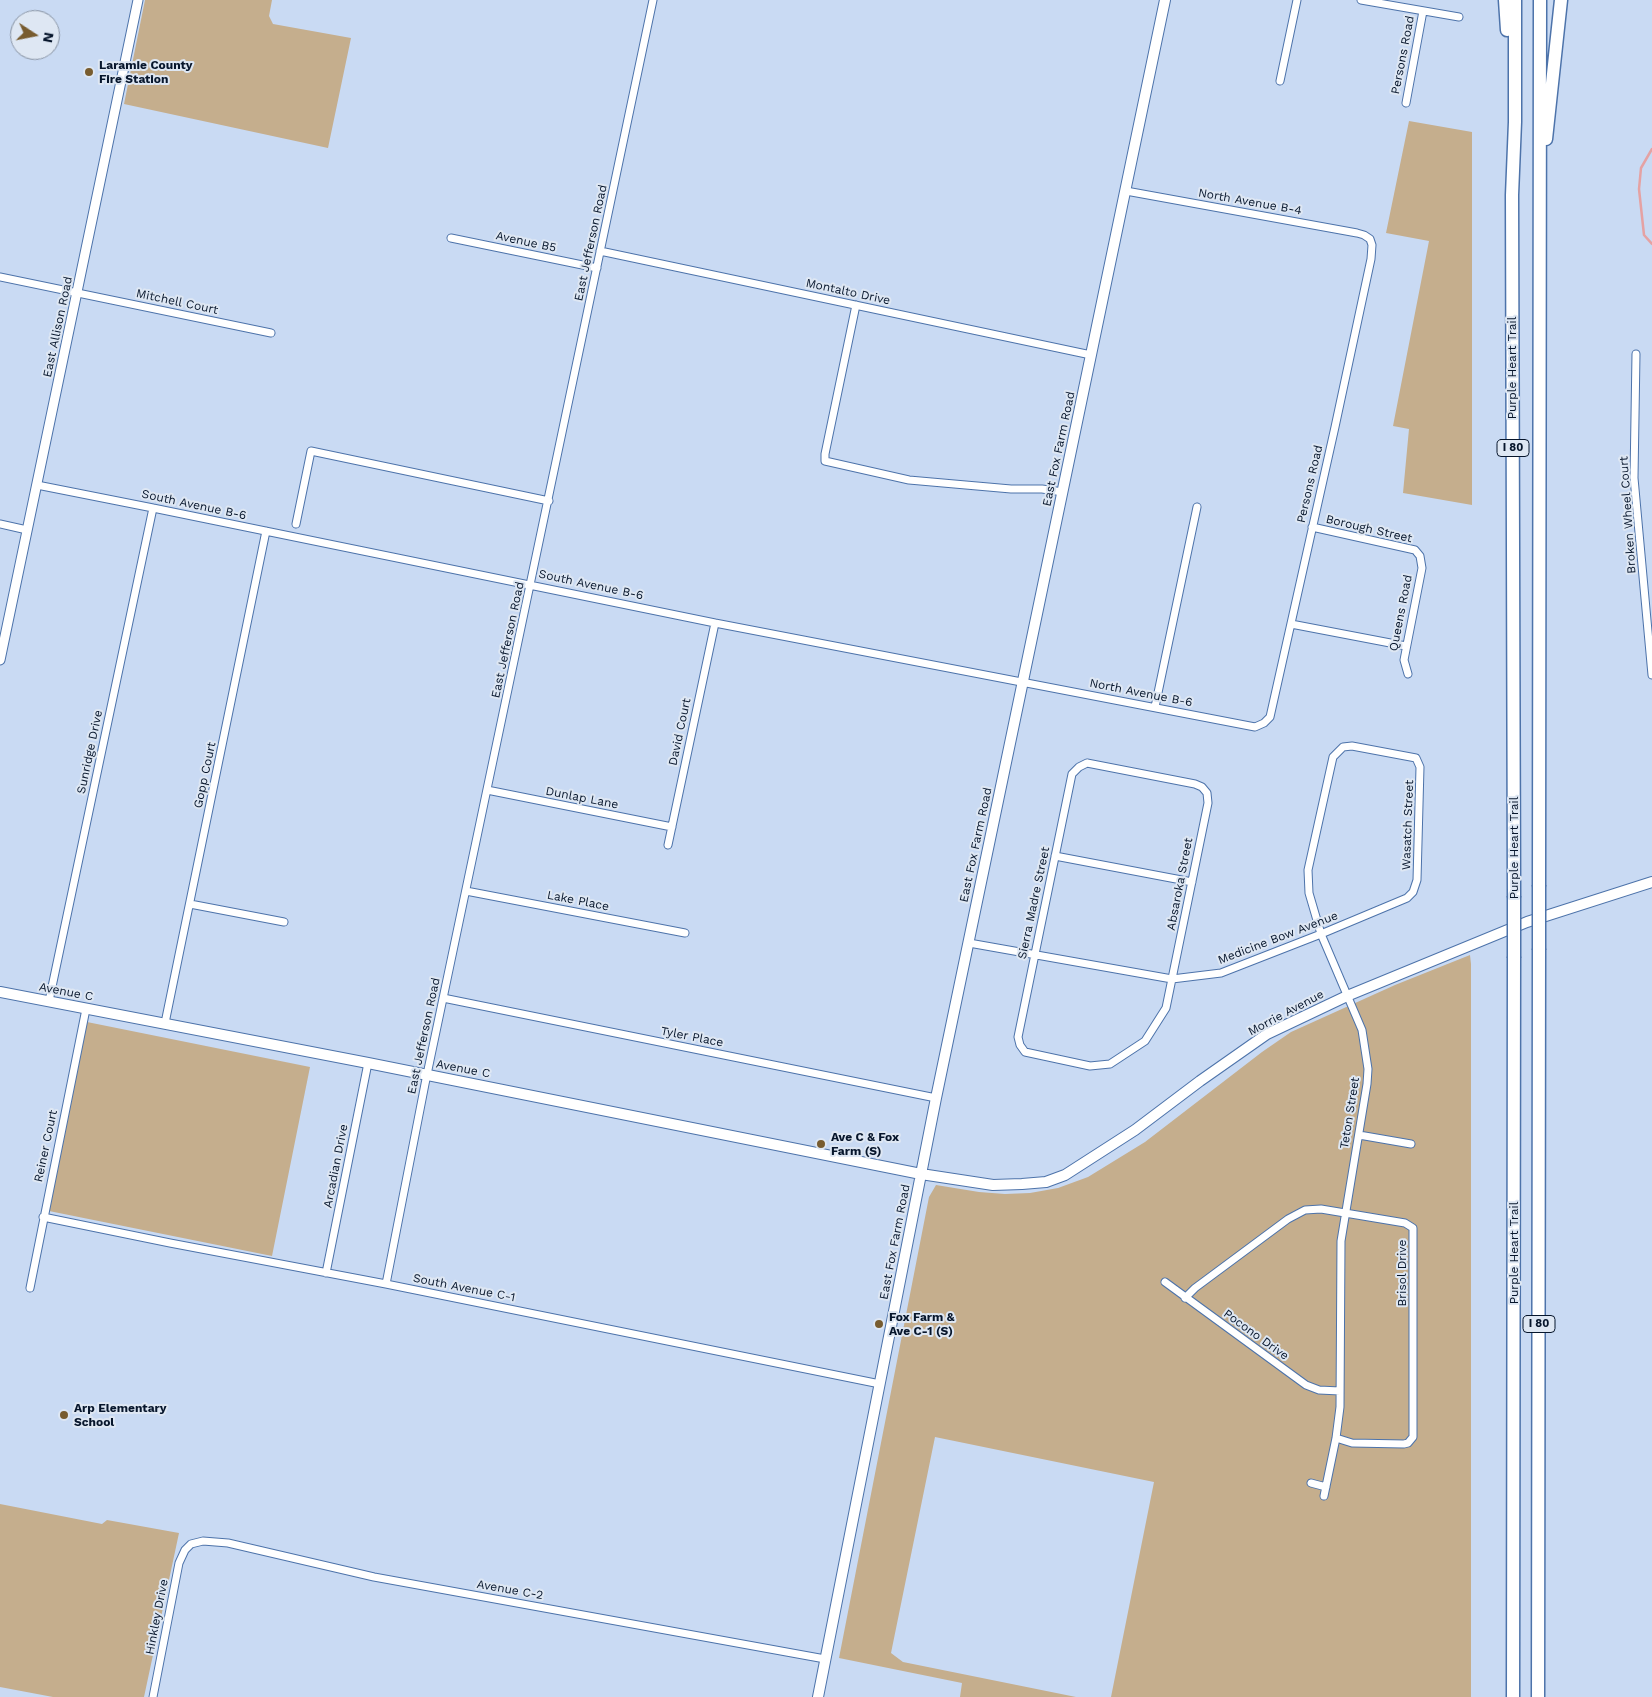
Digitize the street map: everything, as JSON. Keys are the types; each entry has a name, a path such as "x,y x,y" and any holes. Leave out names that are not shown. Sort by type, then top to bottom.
{"highway":[{"path":"1505,0 1515,122"},
{"name":"Purple Heart Trail","path":"1513,1697 1514,896 1512,195 1515,122 1515,0"},
{"name":"Purple Heart Trail","path":"1538,1697 1540,0"},
{"path":"1540,252 1547,132 1561,0"}],"main road":[{"name":"East Fox Farm Road","path":"818,1697 936,1098 1165,0"},
{"name":"Morrie Avenue","path":"921,1174 993,1185 1046,1182 1065,1175 1135,1130 1267,1034 1347,996 1527,922 1652,882"},
{"name":"Avenue C","path":"0,992 368,1063 921,1174"}],"street":[{"name":"East Allison Road","path":"0,660 138,0"},
{"name":"East Jefferson Road","path":"386,1284 427,1075 653,0"},
{"path":"1280,81 1297,0"},
{"path":"1361,0 1459,17"},
{"name":"Persons Road","path":"1406,103 1423,11"},
{"name":"North Avenue B-4","path":"1126,191 1357,233 1370,239"},
{"name":"Avenue B5","path":"451,238 597,268"},
{"name":"Persons Road","path":"1255,727 1264,724 1270,717 1371,259 1372,245 1370,239"},
{"name":"Montalto Drive","path":"600,251 1091,356"},
{"name":"Mitchell Court","path":"0,277 271,332"},
{"path":"856,305 825,461 909,480 1063,492"},
{"name":"Broken Wheel Court","path":"1636,354 1634,478 1652,674"},
{"path":"296,524 311,451 549,501"},
{"name":"South Avenue B-6","path":"37,486 531,584 715,623 1023,682"},
{"path":"1155,707 1197,507"},
{"name":"Sunridge Drive","path":"49,1001 153,508"},
{"path":"0,524 26,530"},
{"name":"Borough Street","path":"1312,528 1415,550 1420,556"},
{"name":"Gopp Court","path":"165,1023 266,531"},
{"name":"Queens Road","path":"1408,674 1404,660 1422,568 1420,556"},
{"name":"David Court","path":"668,845 715,623"},
{"path":"1291,624 1406,646"},
{"name":"North Avenue B-6","path":"1023,682 1255,727"},
{"name":"Wasatch Street","path":"1343,747 1352,746 1416,758 1420,767 1418,873 1412,892"},
{"name":"Teton Street","path":"1324,1496 1339,1413 1341,1248 1368,1069 1362,1030 1321,934 1309,892 1308,870 1333,757 1343,747"},
{"name":"Sierra Madre Street","path":"1018,1037 1072,774 1079,767 1087,763 1195,784 1202,787 1207,793"},
{"name":"Dunlap Lane","path":"487,790 672,827"},
{"name":"Absaroka Street","path":"1018,1037 1020,1045 1025,1052 1090,1066 1110,1064 1145,1040 1160,1021 1166,1008 1192,882 1208,802 1207,793"},
{"path":"1055,856 1192,882"},
{"name":"Lake Place","path":"466,891 685,933"},
{"name":"Medicine Bow Avenue","path":"969,942 1172,979 1221,973 1407,898 1412,892"},
{"path":"190,904 284,922"},
{"name":"Tyler Place","path":"444,998 936,1098"},
{"name":"Reiner Court","path":"30,1288 86,1009"},
{"name":"Arcadian Drive","path":"326,1273 368,1063"},
{"path":"1359,1135 1411,1144"},
{"name":"Brisol Drive","path":"1185,1298 1195,1288 1298,1213 1312,1208 1410,1225 1414,1231 1413,1437 1408,1444 1352,1443 1336,1438"},
{"name":"South Avenue C-1","path":"44,1217 880,1384"},
{"name":"Pocono Drive","path":"1165,1282 1306,1385 1319,1390 1340,1391"},
{"path":"1311,1483 1326,1486"},
{"name":"Avenue C-2","path":"192,1544 203,1541 228,1543 374,1577 825,1659"},
{"name":"Hinkley Drive","path":"153,1697 179,1563 185,1550 192,1544"}],"shaded area":[{"path":"145,0 272,0 269,16 273,24 351,38 328,148 124,104"},
{"path":"1409,121 1472,132 1472,505 1403,493 1409,429 1393,426 1429,241 1386,233"},
{"path":"1470,955 1471,1697 1111,1697 1154,1482 935,1437 891,1653 903,1662 1076,1697 960,1697 962,1683 839,1658 929,1197 936,1185 979,1192 1030,1193 1058,1188 1088,1177 1145,1142 1291,1032 1395,985"},
{"path":"87,1022 310,1067 272,1256 49,1211"},
{"path":"0,1504 102,1524 107,1520 179,1533 144,1697 53,1697 0,1687"}],"waterway":[{"path":"1652,149 1641,168 1639,189 1644,235 1652,244"}],"place":[{"name":"Laramie County Fire Station","path":"89,72"},
{"name":"Ave C & Fox Farm (S)","path":"821,1144"},
{"name":"Fox Farm & Ave C-1 (S)","path":"879,1324"},
{"name":"Arp Elementary School","path":"64,1415"}]}
